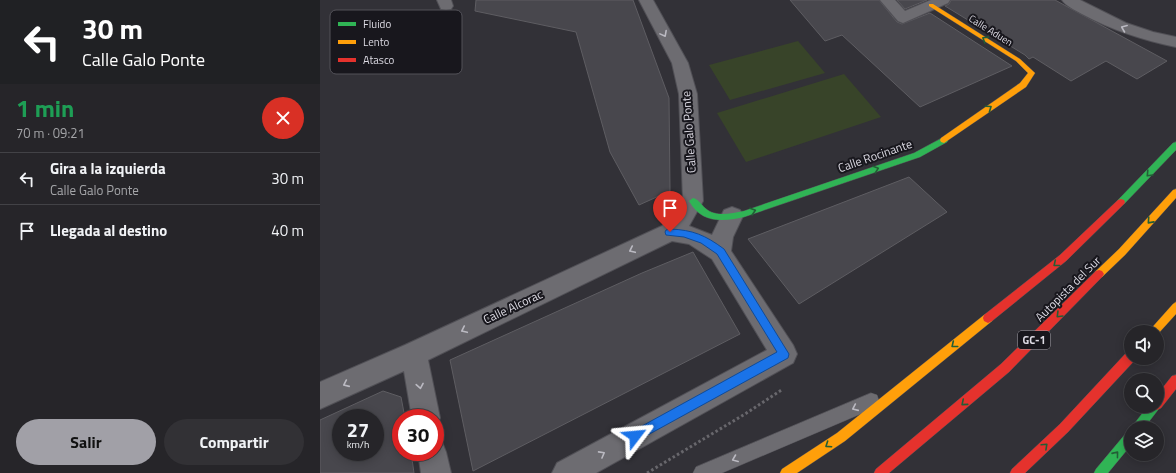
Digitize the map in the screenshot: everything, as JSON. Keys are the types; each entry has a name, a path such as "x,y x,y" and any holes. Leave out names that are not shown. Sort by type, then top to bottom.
{"main road":[{"name":"Calle Aduen","path":"937,3 1018,60"},
{"name":"Calle Rocinante","path":"693,201 704,215 720,217 732,216 756,210 917,155 930,148 1023,85 1032,73 1018,60"},
{"path":"786,473 840,436 1063,258 1139,185 1176,145"},
{"name":"Autopista del Sur","path":"880,473 1005,368 1122,252 1176,192"},
{"path":"1159,325 1176,307"},
{"path":"1016,473 1064,428 1124,364"},
{"path":"1164,395 1176,380"},
{"path":"1143,421 1149,413"},
{"path":"1101,473 1124,445"}],"street":[{"name":"Calle Galo Ponte","path":"646,0 680,64 688,94 693,201"},
{"path":"887,0 902,18 937,3"},
{"path":"1069,0 1115,24 1139,34 1169,41"},
{"name":"Calle Alcorac","path":"320,396 414,354 670,232 679,223 693,201"},
{"path":"720,252 722,237 732,216"},
{"path":"568,473 784,354 720,252 704,240 684,234 670,232"},
{"path":"414,354 424,409"},
{"path":"434,461 436,473"}],"lane":[{"path":"702,473 788,438 903,387"}],"path":[{"path":"647,473 745,414 784,388"}],"green space":[{"path":"798,41 825,73 730,100 709,65"},
{"path":"844,74 881,117 746,162 717,113"}],"building":[{"path":"476,0 633,0 669,98 670,191 639,205 610,152 576,32 475,11"},
{"path":"790,0 879,0 897,22 902,24 930,13 1012,66 920,107 842,35 825,41"},
{"path":"897,0 927,0 905,9"},
{"path":"951,0 1055,0 1167,61 1137,79 1106,61 1071,81 1033,57 1029,59 1025,55 945,6 949,4"},
{"path":"909,177 947,212 799,304 748,239"},
{"path":"693,252 740,334 473,471 450,360 642,273"},
{"path":"383,391 401,397 403,409 392,409 392,461 412,461 414,473 320,473 320,420 332,414 332,461 384,461 384,409 344,409"}],"traffic: fast":[{"path":"693,201 704,213 710,216 722,218 744,214 917,155 944,140"},
{"path":"1121,202 1176,145"},
{"path":"1143,421 1149,413"},
{"path":"1100,473 1124,444"}],"traffic: slow":[{"path":"931,5 1018,60 1032,73 1023,85 944,140"},
{"path":"1099,274 1122,252 1176,192"},
{"path":"1159,325 1176,307"},
{"path":"786,473 841,437 988,318"}],"traffic: jam":[{"path":"988,318 1063,258 1121,202"},
{"path":"880,473 1005,368 1099,274"},
{"path":"1016,473 1064,428 1124,364"},
{"path":"1164,395 1176,380"}],"route":[{"path":"635,436 784,354 720,252 704,240 684,234 670,232"}]}
